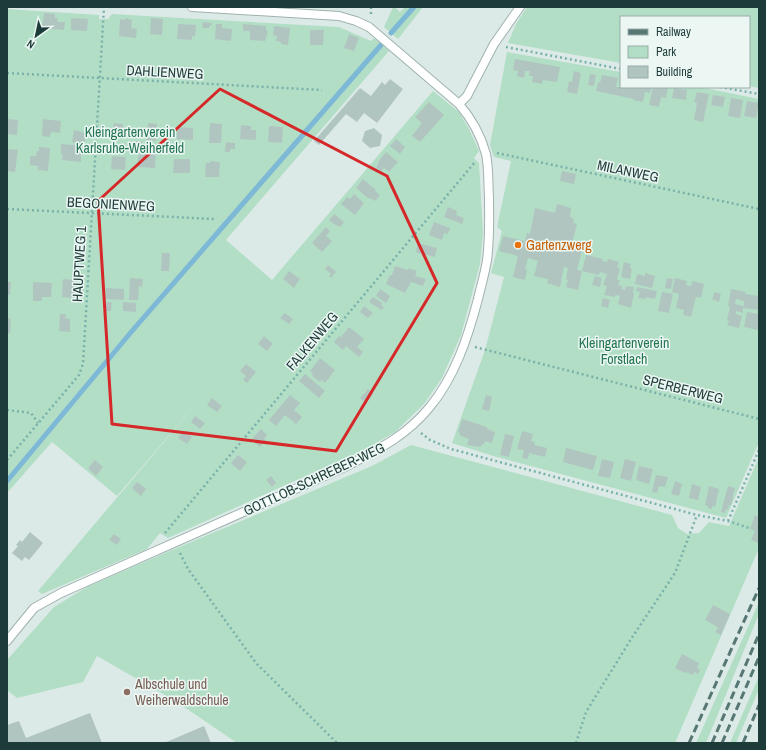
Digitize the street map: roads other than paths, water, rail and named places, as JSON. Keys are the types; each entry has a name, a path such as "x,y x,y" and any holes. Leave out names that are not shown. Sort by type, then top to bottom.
{"lane":[{"name":"GOTTLOB-SCHREBER-WEG","path":"7,641 34,608 61,592 345,467 390,444 413,426 429,408 445,384 462,351 473,317 487,261 490,234 488,183 486,155 477,131 466,111 460,104 369,27 356,21 339,16 192,7"},
{"path":"460,104 467,96 494,44 520,7"}],"waterway":[{"path":"391,33 414,7"},
{"path":"7,481 132,331 381,45"}],"railway":[{"path":"689,743 759,588"},
{"path":"712,743 759,634"},
{"path":"722,743 759,657"},
{"path":"743,743 759,705"}],"place":[{"name":"Gartenzwerg","path":"518,245"},
{"name":"Albschule und Weiherwaldschule","path":"127,692"}],"park label":[{"name":"Kleingartenverein Karlsruhe-Weiherfeld","path":"130,140"},
{"name":"Kleingartenverein Forstlach","path":"624,352"}]}
